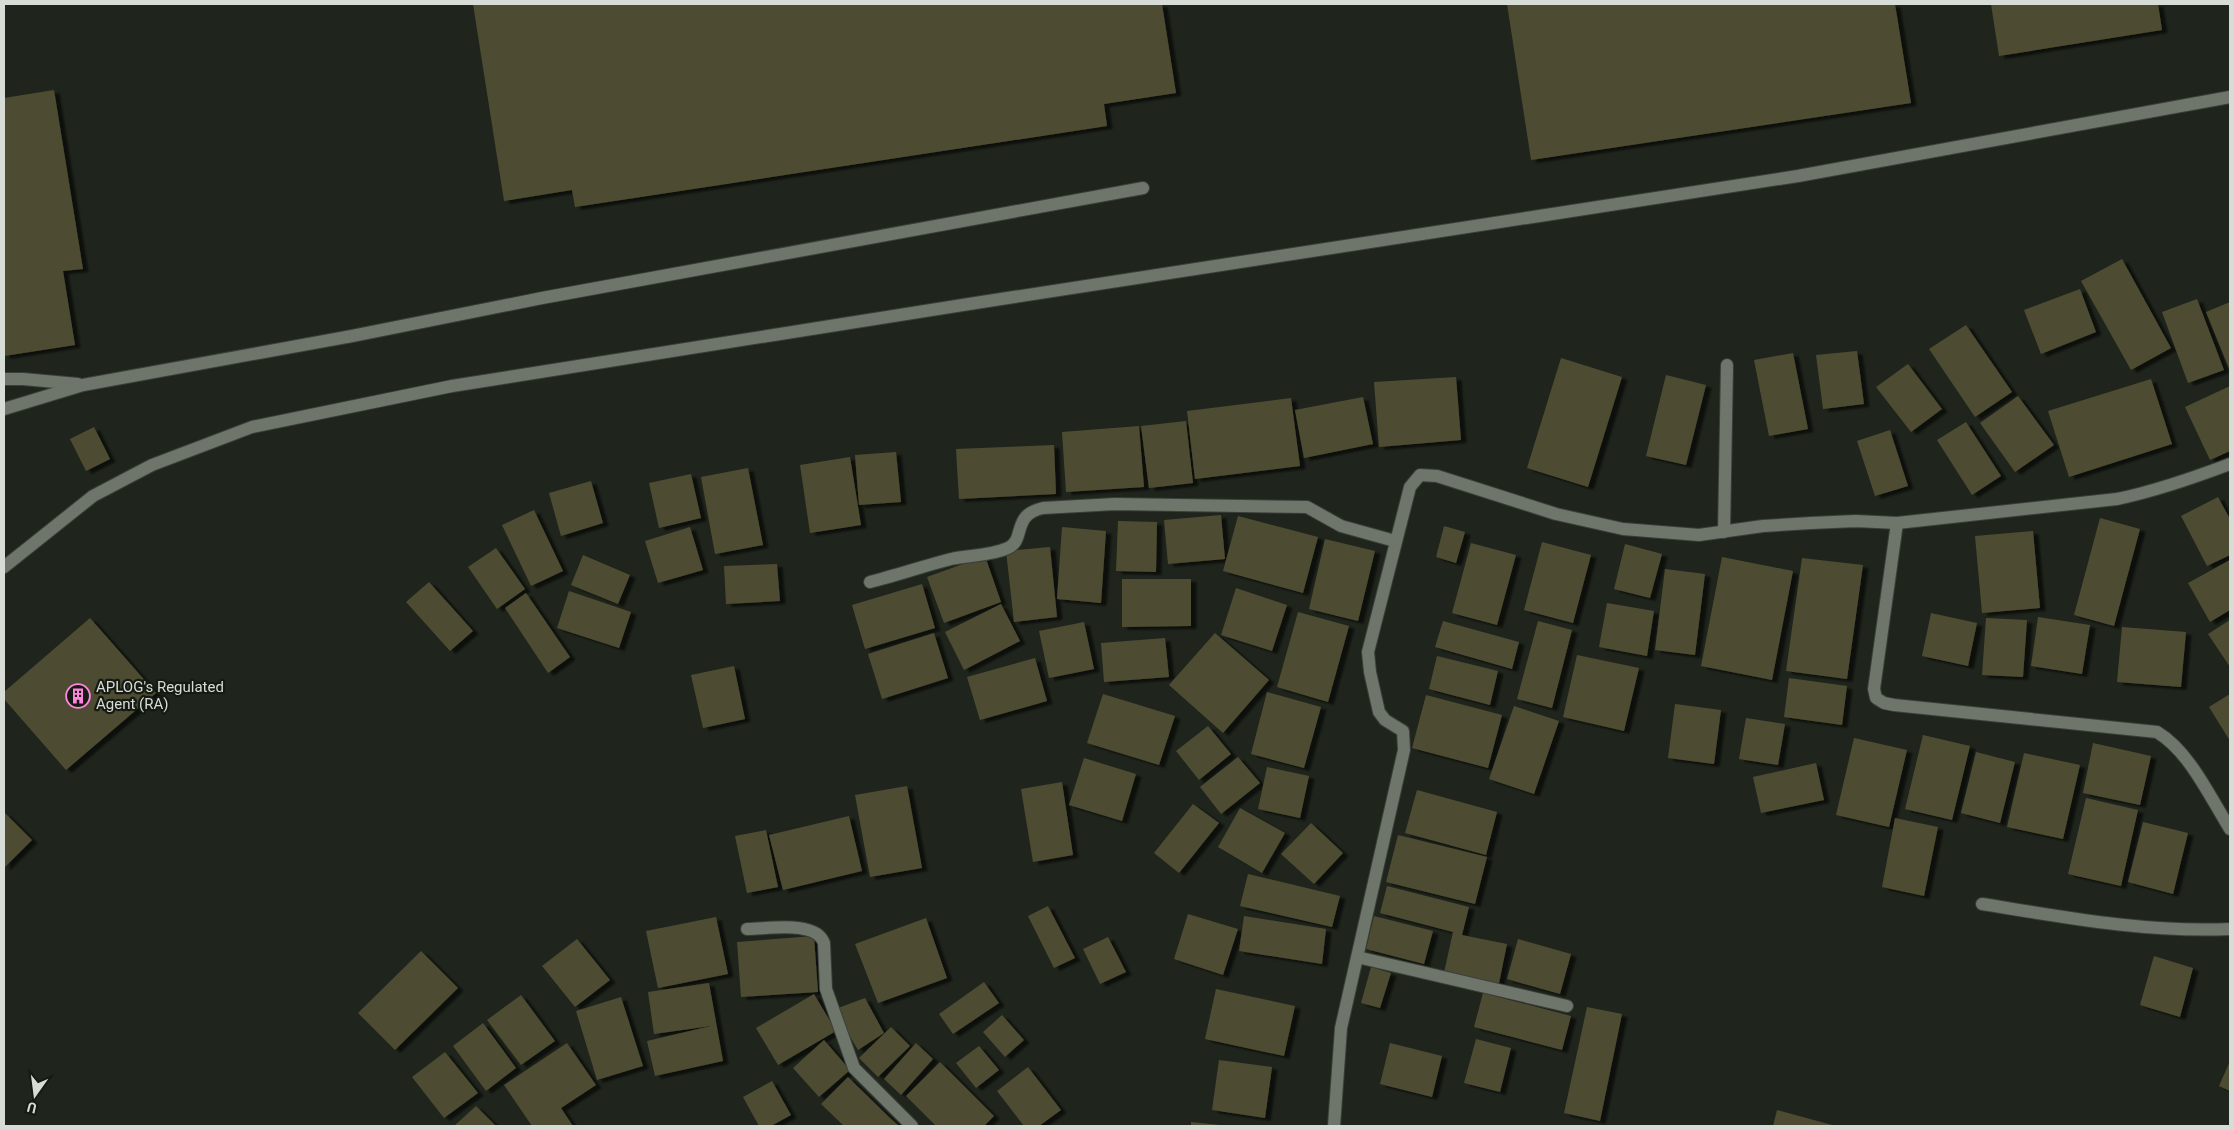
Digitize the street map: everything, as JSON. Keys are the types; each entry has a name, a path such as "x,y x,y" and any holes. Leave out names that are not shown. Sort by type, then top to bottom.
{"street":[{"path":"4,567 93,496 152,465 252,427 452,386 1798,176 2230,97"},
{"path":"4,409 83,385 352,336 542,298 1143,188"},
{"path":"1724,532 1727,365"},
{"path":"4,379 83,385"},
{"path":"1334,1126 1342,1028 1404,750 1403,731 1385,720 1376,705 1368,652 1410,487 1420,475 1427,474 1556,514 1623,529 1699,535 1763,526 1811,523 1856,522 1897,524 2116,499 2177,484 2230,464"},
{"path":"870,582 954,558 996,552 1009,548 1016,542 1021,522 1025,516 1043,508 1115,504 1307,507 1341,526 1396,541"},
{"path":"1897,524 1874,689 1876,698 1884,703 1894,705 2157,732 2172,741 2184,756 2230,829"},
{"path":"1982,904 2075,918 2148,926 2210,930 2230,929"},
{"path":"747,929 807,928 822,937 824,943 826,989 854,1068 912,1126"},
{"path":"1357,957 1567,1006"}],"building":[{"path":"473,4 1162,4 1176,93 1104,104 1107,126 575,207 572,190 504,201"},
{"path":"1507,4 1895,4 1911,103 1531,160"},
{"path":"1991,4 2158,4 2162,30 1999,56"},
{"path":"54,90 83,269 63,271 75,345 4,356 4,98"},
{"path":"2122,259 2171,348 2131,370 2081,281"},
{"path":"2080,289 2096,332 2041,354 2024,310"},
{"path":"2197,299 2224,370 2188,383 2162,312"},
{"path":"2230,302 2230,371 2206,312"},
{"path":"1966,325 2012,392 1975,417 1929,349"},
{"path":"1857,351 1864,404 1823,409 1816,355"},
{"path":"1793,353 1808,429 1769,436 1754,360"},
{"path":"1561,358 1622,377 1588,487 1527,468"},
{"path":"1908,364 1942,409 1911,432 1876,387"},
{"path":"1666,375 1706,385 1686,465 1646,456"},
{"path":"1456,377 1461,440 1379,447 1374,382"},
{"path":"2151,379 2172,444 2069,477 2048,411"},
{"path":"2230,386 2230,451 2210,460 2185,407"},
{"path":"2018,396 2054,445 2015,472 1980,423"},
{"path":"1363,397 1373,444 1304,458 1295,410"},
{"path":"1291,398 1300,466 1195,479 1187,411"},
{"path":"1186,421 1193,483 1149,488 1141,426"},
{"path":"1966,422 2001,476 1972,495 1937,440"},
{"path":"1139,426 1144,487 1066,492 1062,432"},
{"path":"94,427 110,459 86,471 70,439"},
{"path":"1890,430 1908,486 1875,496 1857,441"},
{"path":"1054,445 1056,494 959,499 956,449"},
{"path":"896,452 901,502 859,505 855,455"},
{"path":"850,457 861,525 810,533 800,465"},
{"path":"748,468 763,545 715,554 701,477"},
{"path":"691,474 701,518 659,528 649,483"},
{"path":"591,481 603,523 561,536 549,493"},
{"path":"2218,497 2230,519 2230,555 2207,566 2181,516"},
{"path":"534,510 563,571 531,586 502,525"},
{"path":"1221,515 1225,559 1168,564 1164,520"},
{"path":"1238,516 1318,537 1303,593 1223,571"},
{"path":"2100,518 2140,529 2114,626 2074,615"},
{"path":"1118,521 1157,522 1156,572 1116,571"},
{"path":"1444,526 1465,532 1456,563 1436,557"},
{"path":"690,527 703,570 658,583 645,541"},
{"path":"1062,527 1106,531 1101,603 1057,599"},
{"path":"2033,531 2040,608 1982,613 1975,536"},
{"path":"1325,539 1375,551 1358,621 1309,609"},
{"path":"1542,542 1591,555 1573,623 1524,610"},
{"path":"1471,543 1516,555 1497,625 1452,613"},
{"path":"1625,544 1662,554 1650,598 1614,589"},
{"path":"1050,547 1057,617 1014,622 1006,551"},
{"path":"496,548 525,589 497,609 468,567"},
{"path":"583,555 630,575 618,604 571,585"},
{"path":"985,556 1001,602 944,623 927,577"},
{"path":"1722,557 1793,571 1772,680 1701,666"},
{"path":"1802,558 1863,565 1847,679 1786,671"},
{"path":"2230,560 2230,610 2210,622 2188,583"},
{"path":"777,564 780,601 726,604 724,566"},
{"path":"1665,569 1705,574 1695,655 1655,650"},
{"path":"1122,579 1191,579 1191,626 1122,627"},
{"path":"429,582 473,631 450,651 406,602"},
{"path":"922,584 935,628 865,649 852,605"},
{"path":"1236,588 1287,605 1272,651 1221,635"},
{"path":"569,591 631,612 619,648 557,628"},
{"path":"526,593 570,657 548,673 505,608"},
{"path":"1607,603 1654,611 1647,656 1599,647"},
{"path":"1001,604 1020,641 964,670 945,632"},
{"path":"1298,612 1349,626 1328,702 1277,687"},
{"path":"1931,613 1977,623 1968,666 1922,656"},
{"path":"2038,617 2090,625 2082,674 2031,666"},
{"name":"APLOG's Regulated Agent (RA)","path":"90,618 156,693 66,770 4,699 4,692"},
{"path":"1986,618 2027,620 2023,677 1982,675"},
{"path":"2230,620 2230,667 2208,634"},
{"path":"1443,621 1519,642 1512,669 1435,647"},
{"path":"1538,621 1572,630 1552,708 1517,699"},
{"path":"1084,622 1094,669 1049,678 1039,631"},
{"path":"2122,627 2186,632 2181,687 2117,682"},
{"path":"934,633 948,678 882,699 868,654"},
{"path":"1215,633 1269,680 1223,733 1169,685"},
{"path":"1165,638 1169,677 1104,682 1101,643"},
{"path":"1577,655 1639,668 1624,731 1563,717"},
{"path":"1437,656 1498,671 1490,705 1429,689"},
{"path":"1035,658 1047,701 980,720 967,677"},
{"path":"734,666 745,719 703,728 691,675"},
{"path":"1789,678 1847,686 1842,725 1784,717"},
{"path":"1267,692 1321,707 1304,768 1251,754"},
{"path":"1103,694 1175,716 1159,765 1087,743"},
{"path":"2230,694 2230,741 2209,707"},
{"path":"1426,695 1502,715 1488,768 1412,748"},
{"path":"1675,704 1721,710 1714,764 1668,758"},
{"path":"1514,706 1559,721 1534,794 1489,779"},
{"path":"1746,718 1785,724 1778,765 1739,759"},
{"path":"1208,726 1231,754 1199,780 1176,751"},
{"path":"1923,735 1970,746 1952,820 1905,809"},
{"path":"1854,738 1907,750 1889,827 1836,815"},
{"path":"2093,743 2151,756 2140,805 2083,793"},
{"path":"1976,752 2015,762 2000,823 1961,813"},
{"path":"2024,753 2080,765 2063,839 2007,827"},
{"path":"1238,757 1260,783 1221,814 1200,787"},
{"path":"1084,758 1136,774 1122,821 1069,805"},
{"path":"1816,763 1824,800 1761,813 1753,777"},
{"path":"1267,767 1309,776 1300,818 1258,809"},
{"path":"1062,782 1073,855 1033,862 1021,789"},
{"path":"907,786 922,868 870,877 855,795"},
{"path":"1417,790 1497,812 1486,855 1405,833"},
{"path":"2086,798 2138,810 2121,886 2068,874"},
{"path":"1193,804 1219,823 1179,873 1154,853"},
{"path":"1240,808 1285,833 1262,873 1218,847"},
{"path":"4,812 32,840 4,868"},
{"path":"849,816 862,871 783,890 769,835"},
{"path":"1895,818 1938,827 1924,896 1882,887"},
{"path":"2143,822 2188,833 2173,894 2128,882"},
{"path":"1311,823 1343,853 1314,884 1281,854"},
{"path":"766,830 778,887 747,893 735,836"},
{"path":"1398,835 1487,857 1475,904 1386,882"},
{"path":"1248,874 1340,896 1332,927 1240,906"},
{"path":"1387,886 1469,907 1462,935 1507,944 1498,988 1443,977 1453,932 1380,913"},
{"path":"1048,906 1075,958 1054,968 1028,916"},
{"path":"1188,914 1238,929 1223,975 1174,959"},
{"path":"1244,916 1326,929 1322,964 1239,951"},
{"path":"1374,916 1433,931 1424,964 1366,949"},
{"path":"716,917 728,974 658,988 646,931"},
{"path":"926,918 947,978 878,1003 855,944"},
{"path":"814,936 818,992 741,997 737,942"},
{"path":"1108,937 1126,972 1100,984 1083,949"},
{"path":"577,939 610,980 575,1007 542,966"},
{"path":"1518,939 1571,954 1560,994 1507,979"},
{"path":"421,951 458,988 395,1050 358,1013"},
{"path":"2154,956 2193,968 2180,1017 2140,1005"},
{"path":"1371,967 1391,973 1380,1008 1361,1003"},
{"path":"984,982 999,1003 953,1034 939,1014"},
{"path":"709,983 723,1061 655,1076 647,1041 711,1026 654,1034 648,992"},
{"path":"1216,989 1295,1006 1284,1056 1205,1039"},
{"path":"1483,993 1571,1016 1562,1050 1474,1027"},
{"path":"814,994 836,1031 778,1065 756,1028"},
{"path":"521,995 555,1041 521,1065 487,1020"},
{"path":"621,997 643,1066 597,1080 576,1011"},
{"path":"865,998 884,1033 858,1050 846,1030 838,1008"},
{"path":"1587,1007 1622,1014 1600,1121 1564,1113"},
{"path":"1002,1015 1024,1040 1005,1057 983,1032"},
{"path":"483,1023 516,1068 486,1091 453,1046"},
{"path":"891,1027 910,1046 878,1077 859,1058"},
{"path":"1476,1039 1511,1048 1500,1092 1464,1083"},
{"path":"824,1040 850,1070 819,1097 793,1068"},
{"path":"567,1043 596,1085 561,1108 573,1126 532,1126 504,1085"},
{"path":"916,1043 933,1059 901,1095 884,1079"},
{"path":"1390,1043 1442,1056 1432,1097 1380,1084"},
{"path":"979,1046 999,1070 976,1088 956,1063"},
{"path":"445,1052 478,1093 444,1118 412,1077"},
{"path":"1219,1060 1272,1067 1265,1118 1212,1110"},
{"path":"2230,1061 2230,1091 2219,1086"},
{"path":"940,1062 994,1116 984,1126 936,1126 906,1096"},
{"path":"1028,1067 1061,1110 1039,1126 1024,1126 997,1091"},
{"path":"848,1077 899,1126 844,1126 821,1104"},
{"path":"772,1081 791,1115 771,1126 759,1126 743,1097"},
{"path":"476,1106 496,1126 454,1126"},
{"path":"1777,1110 1836,1126 1773,1126"},
{"path":"1191,1122 1220,1125 1220,1126 1191,1126"}],"place":[{"name":"APLOG's Regulated Agent (RA)","path":"78,696"}]}
